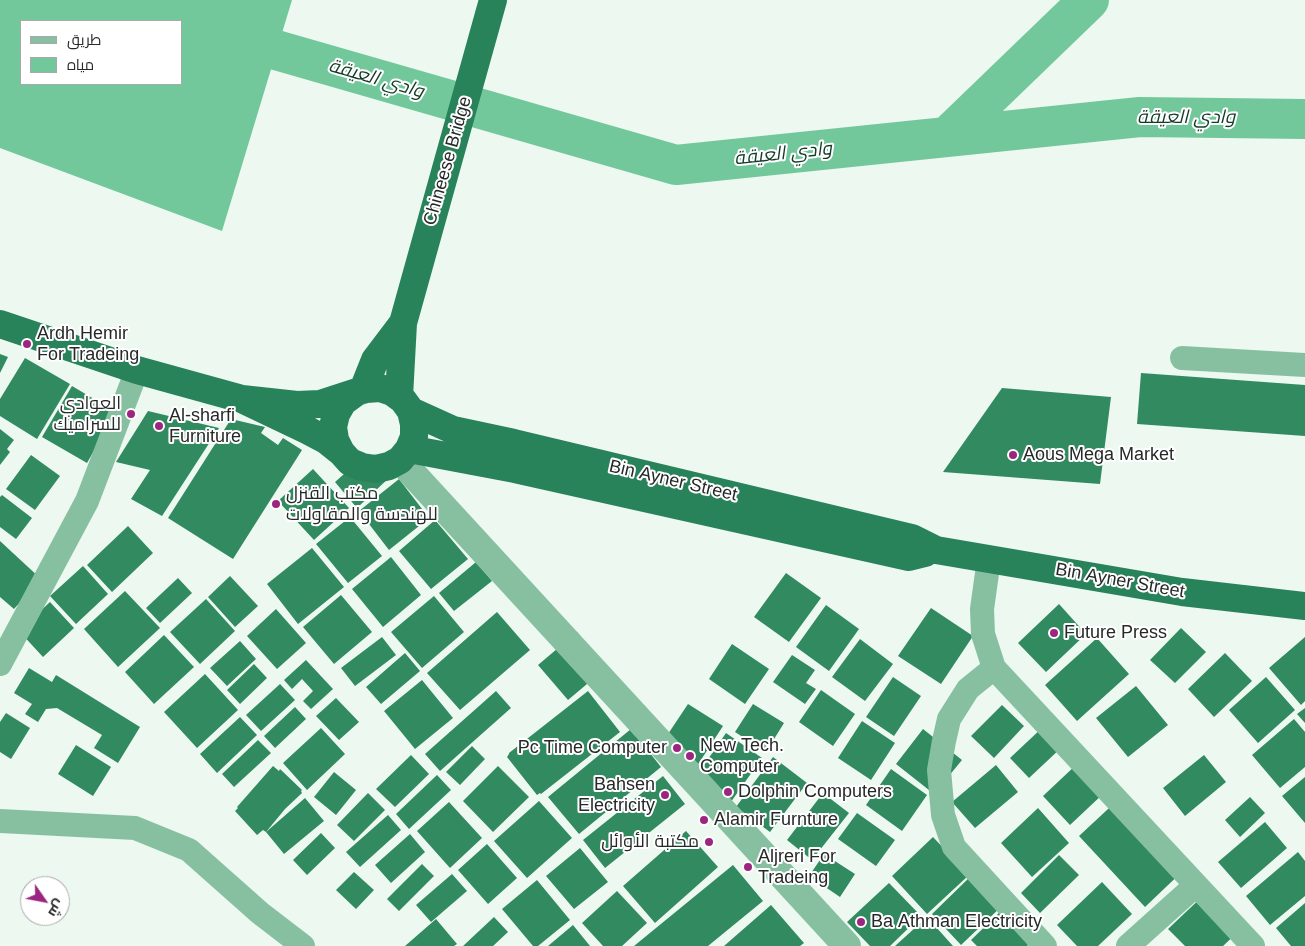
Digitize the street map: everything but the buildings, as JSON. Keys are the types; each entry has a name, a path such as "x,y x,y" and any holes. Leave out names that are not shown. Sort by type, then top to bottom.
{"highway":[{"name":"Chineese Bridge","path":"407,311 493,0"},
{"path":"341,452 335,440 334,426 336,414 343,402 358,392 375,360 407,311"},
{"path":"405,404 407,311"},
{"path":"0,324 137,370 242,400 326,440 350,462 362,467 376,469 389,466 404,454 414,437 414,424 405,404 392,392 380,388 358,392 320,404 297,405 242,400"},
{"name":"Bin Ayner Street","path":"405,404 453,430 912,538 936,550 1182,592 1305,606"},
{"name":"Bin Ayner Street","path":"404,454 515,469 909,557 936,550"}],"street":[{"path":"1182,358 1305,364"},
{"path":"0,664 87,502 137,370"},
{"path":"404,454 847,946"},
{"path":"989,559 982,609 983,634 994,668 1253,946"},
{"path":"994,668 968,690 949,719 939,770 943,815 954,847 1045,946"},
{"path":"0,820 136,828 189,850 260,914 303,946"},
{"path":"1128,946 1196,885"}],"water":[{"path":"0,0 292,0 222,231 0,148"}],"waterway":[{"path":"947,137 1089,0"},
{"name":"وادي العيقة","path":"276,50 676,165 1140,117 1305,119"}],"place":[{"name":"Ardh Hemir For Tradeing","path":"27,344"},
{"name":"العوادي للسراميك","path":"131,414"},
{"name":"Al-sharfi Furniture","path":"159,426"},
{"name":"Aous Mega Market","path":"1013,455"},
{"name":"مكتب القنزل للهندسة والمقاولات","path":"276,504"},
{"name":"Future Press","path":"1054,633"},
{"name":"Pc Time Computer","path":"677,748"},
{"name":"New Tech. Computer","path":"690,756"},
{"name":"Dolphin Computers","path":"728,792"},
{"name":"Bahsen Electricity","path":"665,795"},
{"name":"Alamir Furnture","path":"704,820"},
{"name":"مكتبة الأوائل","path":"709,842"},
{"name":"Aljreri For Tradeing","path":"748,867"},
{"name":"Ba Athman Electricity","path":"861,922"}]}
